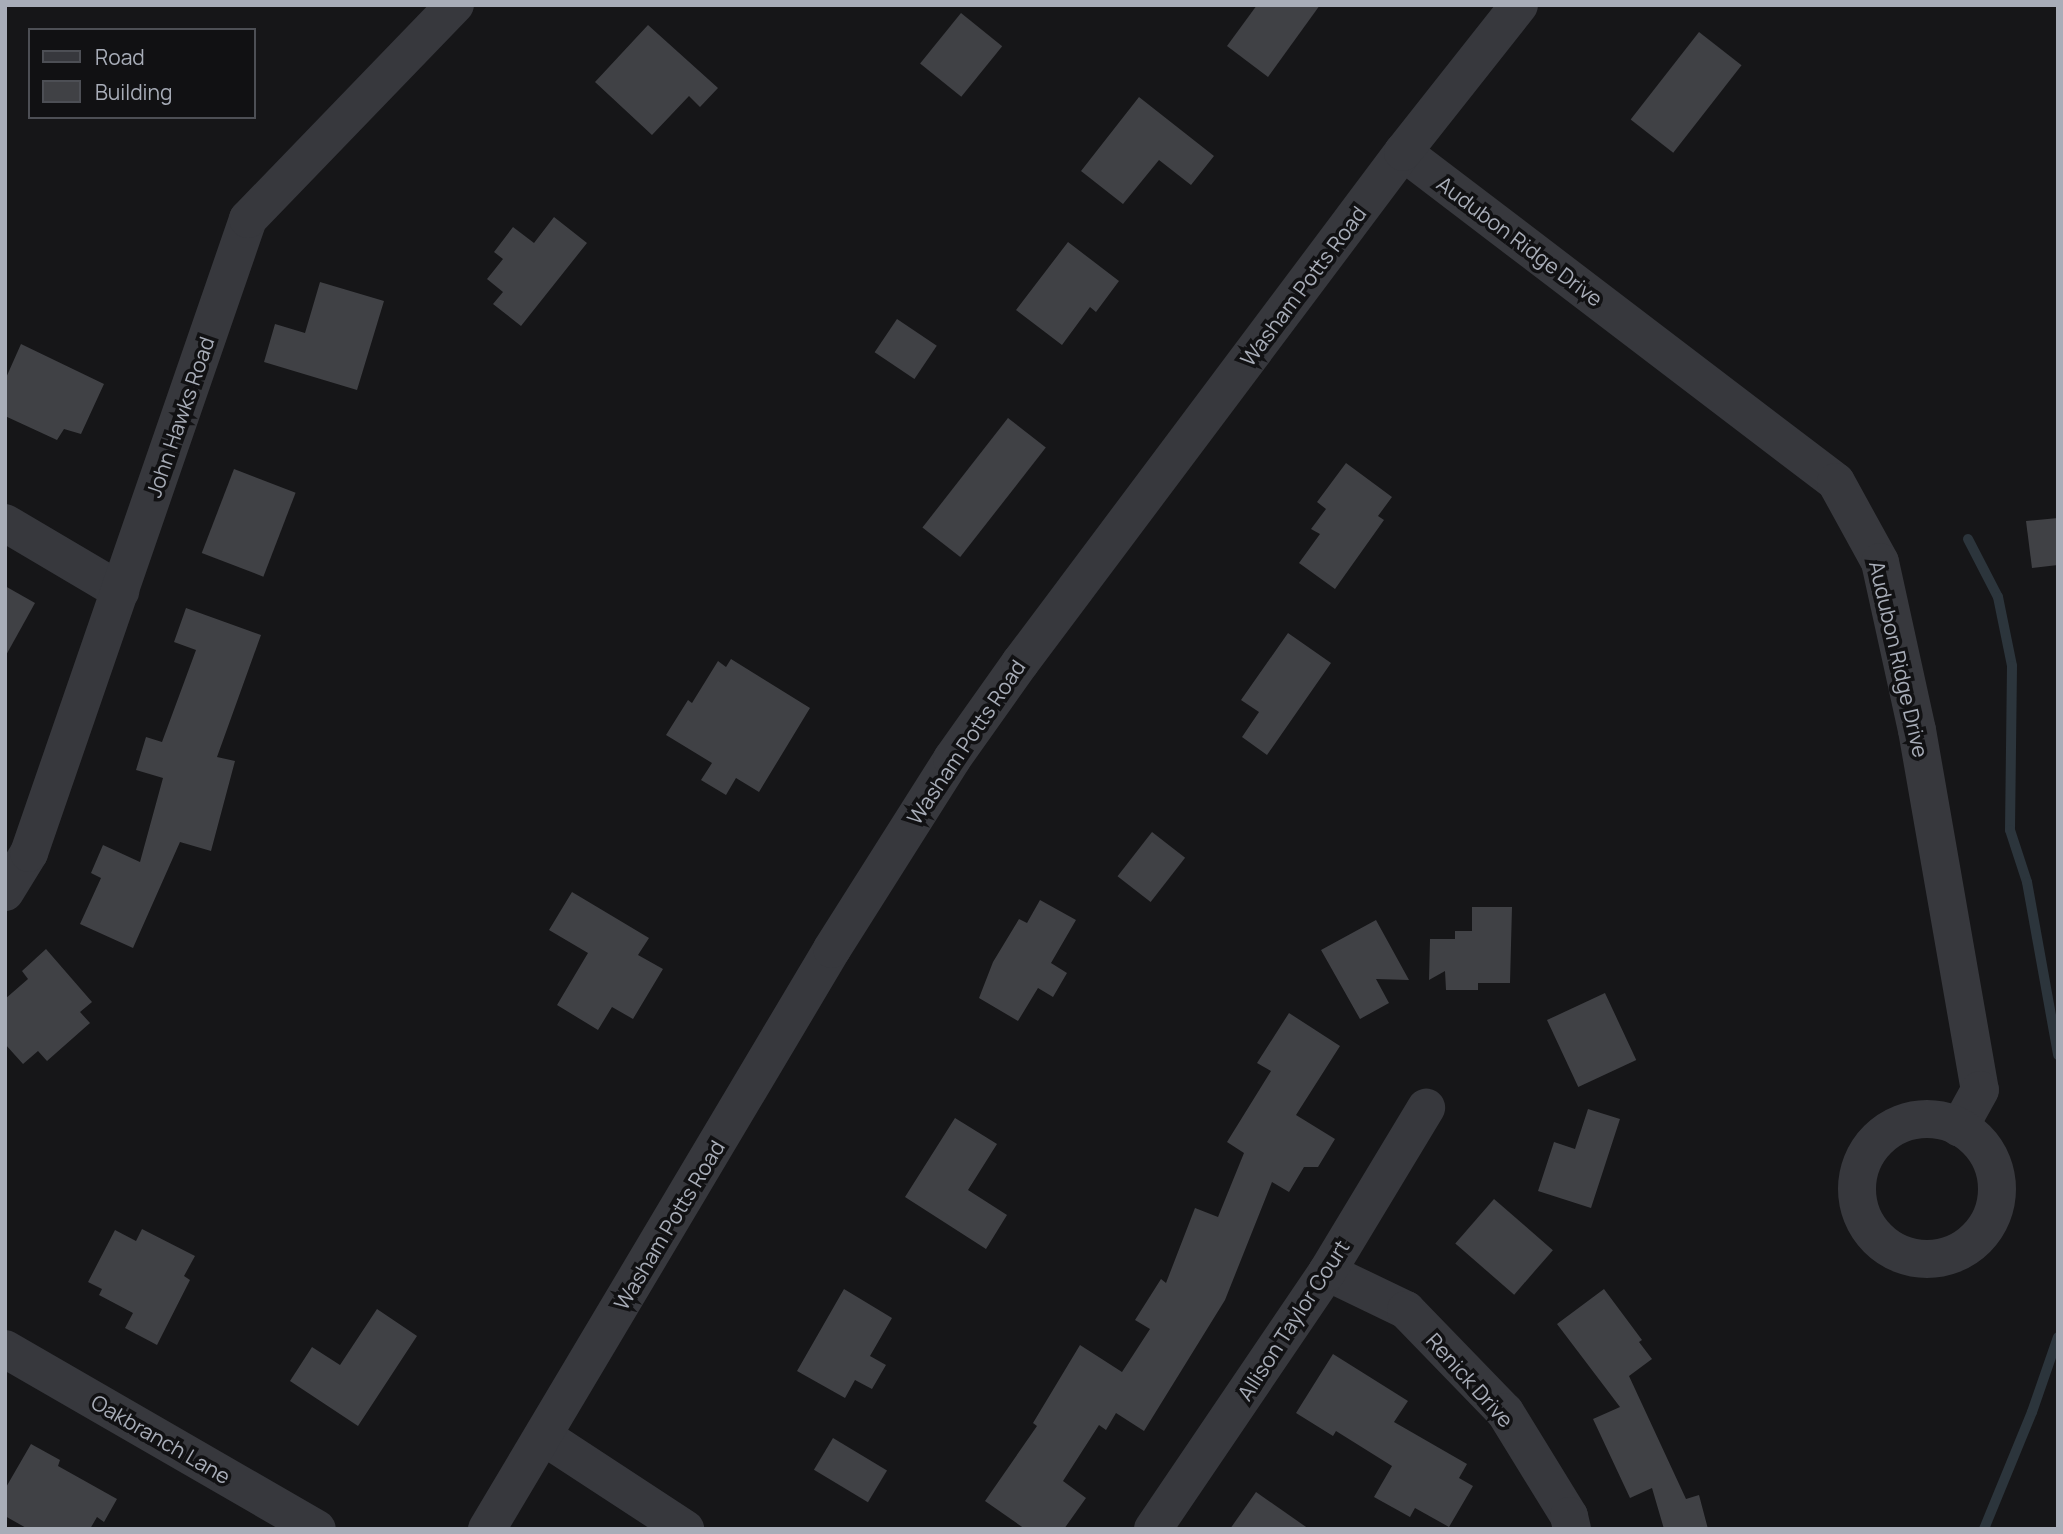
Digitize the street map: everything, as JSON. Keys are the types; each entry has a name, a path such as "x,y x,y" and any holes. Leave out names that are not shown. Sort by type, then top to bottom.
{"street":[{"name":"John Hawks Road","path":"5,892 29,853 248,219 455,5"},
{"name":"Washam Potts Road","path":"486,1529 832,950 953,759 1020,663 1404,152 1519,5"},
{"name":"Audubon Ridge Drive","path":"1404,152 1836,482 1880,562 1917,730 1980,1090 1959,1128"},
{"path":"5,523 120,591"},
{"name":"Allison Taylor Court","path":"1153,1529 1327,1272 1426,1108"},
{"name":"Renick Drive","path":"1327,1272 1406,1310 1505,1412 1569,1516 1572,1529"},
{"name":"Oakbranch Lane","path":"5,1349 317,1529"},
{"path":"543,1436 685,1529"}],"building":[{"path":"1257,5 1320,5 1268,77 1227,46"},
{"path":"961,13 1002,46 961,97 920,64"},
{"path":"648,25 718,88 700,107 689,96 652,135 595,82"},
{"path":"1699,32 1742,65 1673,153 1631,119"},
{"path":"1139,97 1214,156 1191,185 1159,160 1123,204 1081,171"},
{"path":"554,217 587,243 521,326 493,304 503,292 487,279 503,259 494,252 513,227 534,243"},
{"path":"1068,242 1119,281 1096,312 1090,307 1062,345 1016,310"},
{"path":"320,282 384,301 357,390 264,362 275,324 305,333"},
{"path":"897,319 937,346 914,379 875,352"},
{"path":"21,344 104,384 81,434 64,429 57,440 5,416 5,380"},
{"path":"1008,418 1046,448 960,557 922,528"},
{"path":"1346,463 1392,497 1378,516 1384,520 1335,589 1299,563 1320,534 1311,529 1326,509 1317,502"},
{"path":"234,469 296,493 263,577 202,553"},
{"path":"2058,518 2058,565 2032,568 2026,521"},
{"path":"5,586 35,603 5,657"},
{"path":"186,608 261,635 217,757 235,761 211,851 180,842 133,948 80,924 101,878 91,873 103,845 140,862 163,778 136,770 146,737 162,742 196,650 174,642"},
{"path":"1288,633 1331,663 1267,755 1242,737 1259,712 1241,700"},
{"path":"731,659 810,708 759,792 736,778 726,795 701,780 712,763 666,735 688,700 692,703 718,661 726,667"},
{"path":"1152,832 1185,858 1151,902 1118,876"},
{"path":"572,892 649,938 638,955 663,969 633,1019 612,1007 598,1030 557,1005 588,953 549,930"},
{"path":"1040,900 1076,920 1051,963 1067,973 1053,997 1038,988 1018,1021 979,998 993,962 1019,919 1027,923"},
{"path":"1472,907 1512,907 1510,983 1478,983 1478,990 1446,990 1445,971 1429,980 1430,939 1455,939 1455,931 1472,931"},
{"path":"1376,920 1409,980 1376,979 1389,1003 1360,1019 1321,950"},
{"path":"46,949 92,1002 80,1012 90,1023 47,1061 38,1051 23,1064 5,1044 5,999 28,979 22,971"},
{"path":"1605,993 1636,1060 1578,1087 1547,1020"},
{"path":"1289,1013 1340,1046 1296,1115 1335,1139 1318,1167 1304,1167 1289,1192 1272,1182 1225,1300 1144,1431 1116,1413 1106,1430 1099,1425 1063,1481 1086,1498 1064,1529 1025,1529 985,1501 1037,1426 1033,1423 1080,1345 1122,1372 1150,1329 1135,1320 1161,1279 1166,1283 1195,1208 1218,1217 1244,1153 1227,1142 1271,1071 1257,1063"},
{"path":"1588,1109 1620,1119 1591,1208 1538,1191 1554,1142 1575,1149"},
{"path":"955,1118 997,1144 968,1190 1007,1215 986,1249 905,1197"},
{"path":"1494,1199 1553,1250 1514,1295 1455,1244"},
{"path":"142,1229 195,1256 184,1276 190,1280 157,1345 125,1328 133,1313 99,1295 102,1289 88,1282 115,1230 136,1241"},
{"path":"844,1289 892,1318 870,1356 886,1365 872,1389 855,1380 845,1398 797,1371"},
{"path":"1604,1289 1642,1340 1639,1342 1652,1359 1629,1376 1686,1499 1699,1495 1708,1529 1664,1529 1652,1488 1630,1498 1593,1419 1620,1407 1557,1324"},
{"path":"377,1309 417,1336 358,1426 290,1381 312,1347 340,1365"},
{"path":"1333,1354 1408,1401 1394,1422 1467,1464 1459,1478 1473,1486 1449,1527 1415,1508 1410,1517 1374,1497 1392,1466 1336,1431 1333,1436 1296,1413"},
{"path":"833,1438 887,1470 868,1502 814,1470"},
{"path":"31,1444 60,1460 58,1466 117,1499 104,1522 97,1517 90,1529 28,1529 5,1516 5,1489"},
{"path":"1256,1492 1309,1529 1230,1529"}],"waterway":[{"path":"1968,539 1998,597 2012,666 2010,830 2027,882 2058,1055"},
{"path":"1984,1529 2032,1412 2058,1337"}]}
